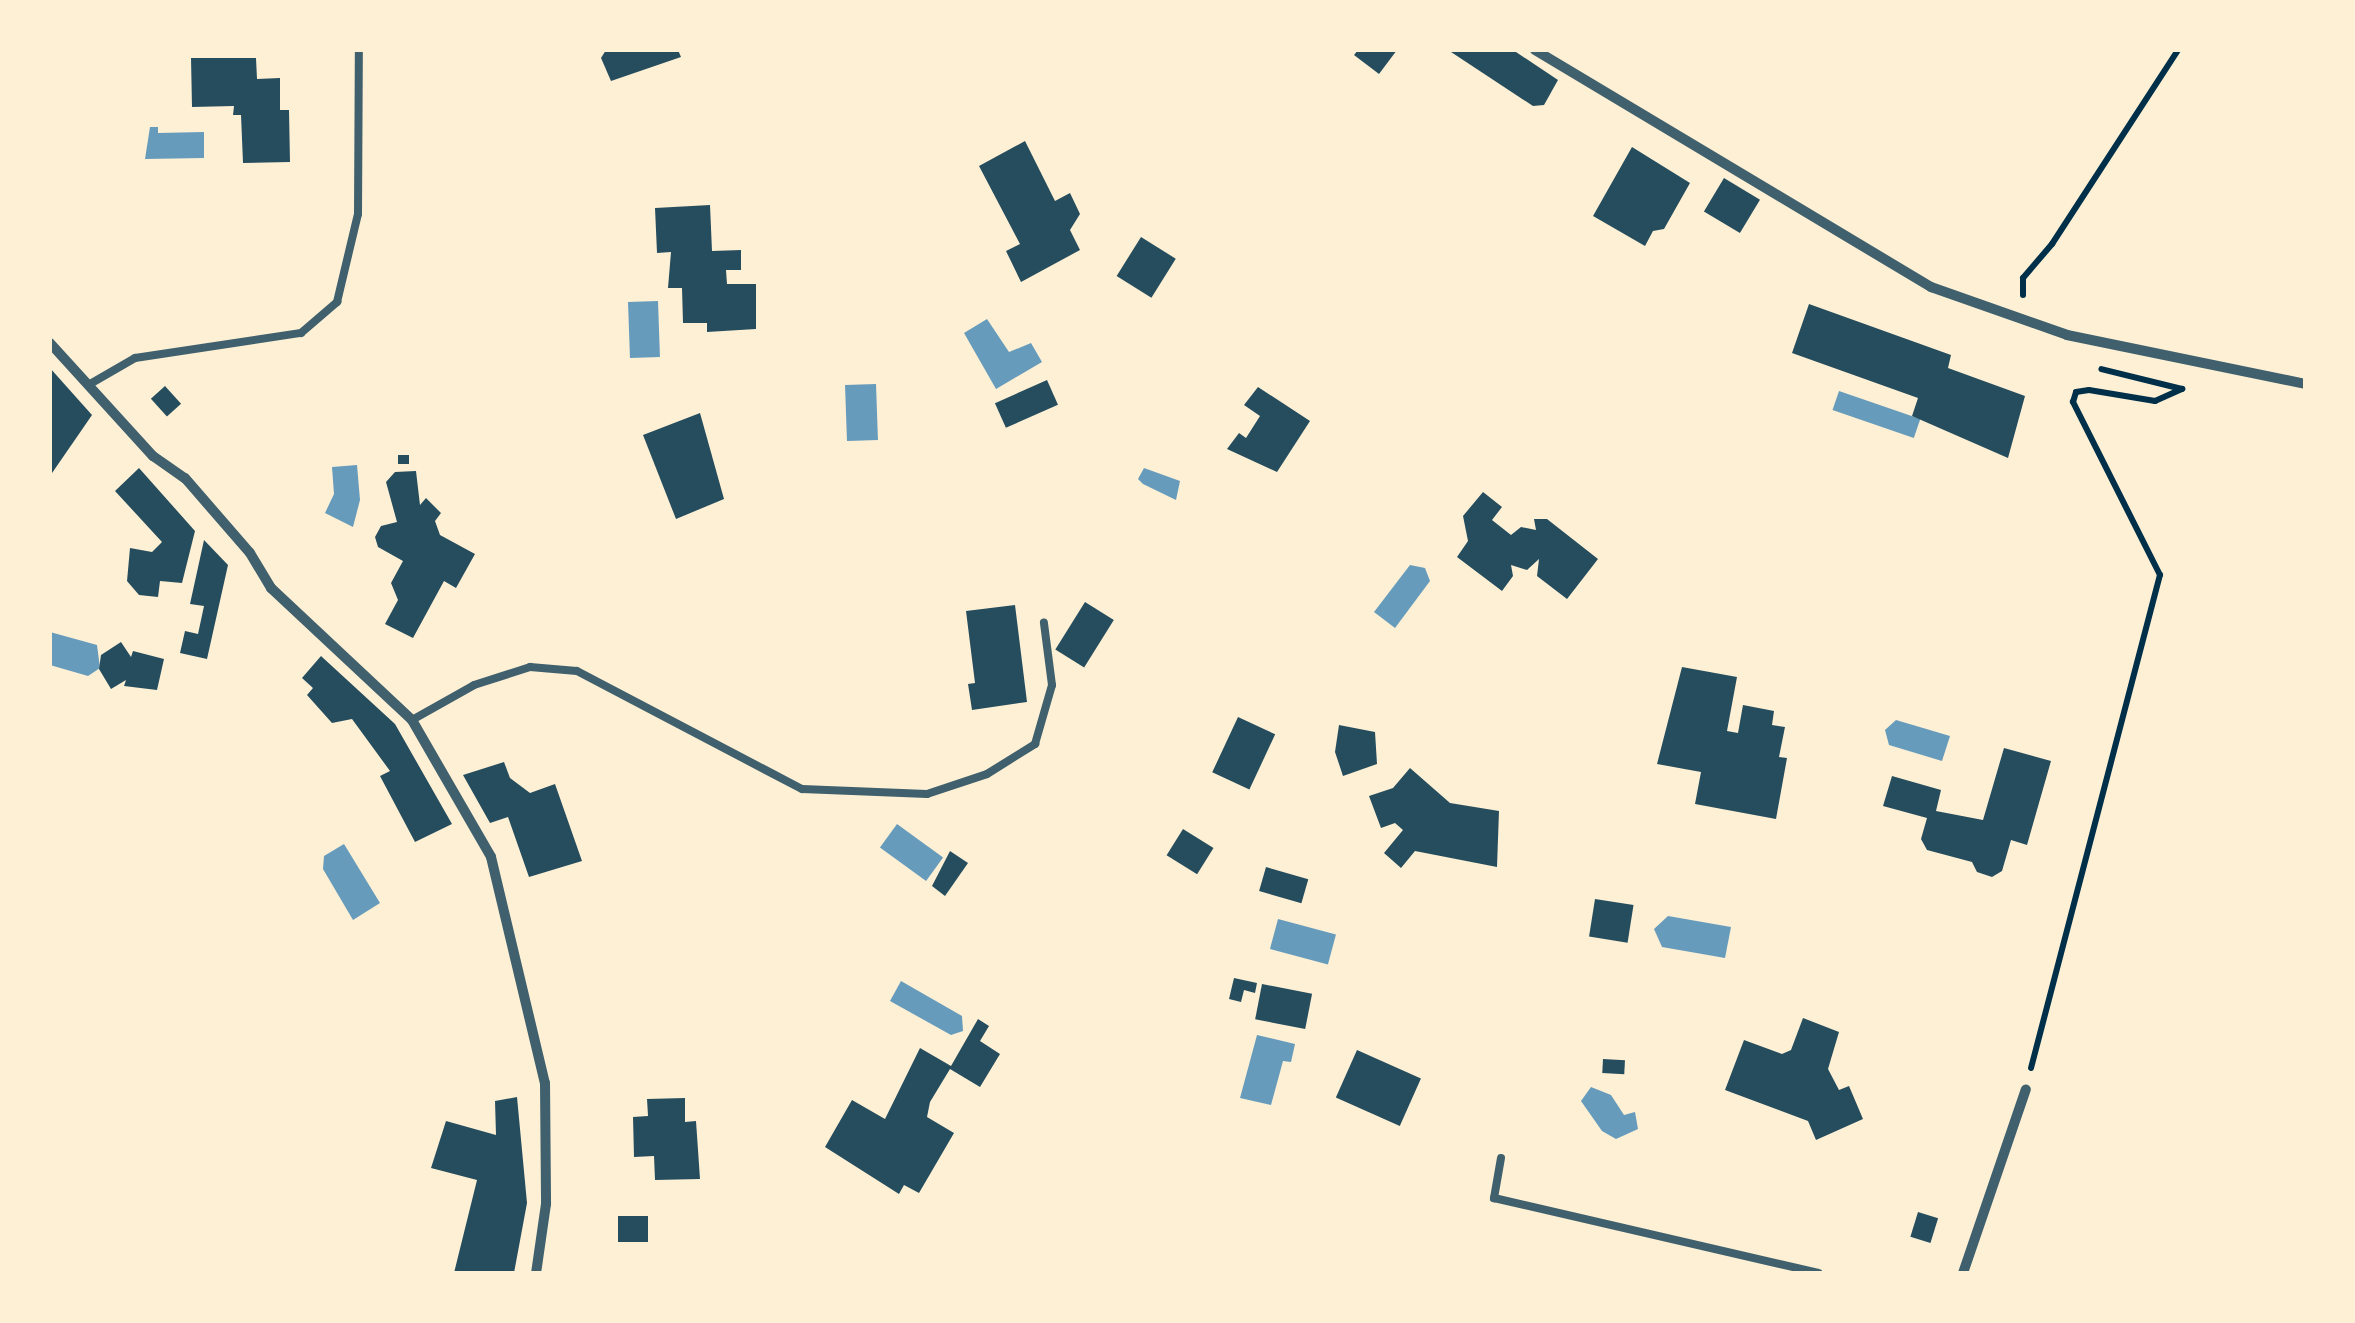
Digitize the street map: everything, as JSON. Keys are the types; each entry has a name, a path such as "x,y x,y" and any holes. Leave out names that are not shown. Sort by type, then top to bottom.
{"street":[{"path":"1542,52 1931,286 2068,335 2305,384"},
{"path":"50,343 153,456 184,478 250,553 271,588 412,720 491,857 516,944 546,1083 546,1204 536,1273"},
{"path":"1963,1273 2026,1089"}],"lane":[{"path":"90,384 135,358 301,333 338,302 358,214 359,50"},
{"path":"412,720 474,686 530,667 577,670 802,790 927,794 987,774 1035,744 1052,685 1044,623"},
{"path":"1501,1158 1494,1198 1818,1273"}],"path":[{"path":"2041,302 2023,295 2023,278 2052,244 2178,50"},
{"path":"2026,1089 2160,575 2073,402 2076,392 2089,390 2155,401 2182,389 2094,367"}],"water":[{"path":"150,127 158,127 158,133 204,132 204,158 145,159"},
{"path":"658,301 660,357 630,358 628,302"},
{"path":"987,319 1009,352 1031,343 1042,362 996,389 964,333"},
{"path":"876,384 878,440 847,441 845,385"},
{"path":"1839,391 1920,419 1914,438 1832,410"},
{"path":"357,465 360,500 353,527 325,513 334,494 332,467"},
{"path":"1144,468 1180,481 1176,500 1138,479"},
{"path":"1410,565 1425,568 1430,581 1395,628 1374,612"},
{"path":"50,632 97,645 100,668 88,676 50,665"},
{"path":"1896,720 1950,736 1942,761 1889,745 1885,730"},
{"path":"897,824 943,858 926,881 880,847"},
{"path":"344,844 380,903 353,920 323,869 324,856"},
{"path":"1668,916 1731,927 1725,958 1662,947 1654,929"},
{"path":"1278,919 1336,935 1328,964 1270,949"},
{"path":"901,981 962,1016 963,1031 951,1035 890,1001"},
{"path":"1257,1035 1295,1044 1291,1062 1283,1061 1271,1105 1240,1098"},
{"path":"1591,1087 1611,1095 1624,1115 1635,1112 1638,1129 1616,1139 1602,1131 1581,1101"}],"building":[{"path":"606,50 678,50 681,57 611,81 601,58"},
{"path":"1358,50 1397,50 1379,74 1354,55"},
{"path":"1448,50 1513,50 1558,80 1544,105 1533,106"},
{"path":"191,58 256,58 257,79 280,78 280,110 289,110 290,162 243,163 241,115 233,115 234,106 192,107"},
{"path":"1025,141 1055,201 1070,193 1080,214 1070,230 1080,250 1021,282 1006,251 1020,244 979,166"},
{"path":"1632,147 1690,183 1664,229 1653,231 1645,246 1593,216"},
{"path":"1724,178 1760,200 1740,233 1704,211"},
{"path":"710,205 712,251 741,250 741,270 726,270 727,284 756,284 756,329 707,332 707,323 683,323 682,288 668,288 671,252 657,253 655,208"},
{"path":"1141,237 1176,259 1151,298 1117,276"},
{"path":"1809,304 1951,355 1948,368 2025,396 2008,458 1912,416 1918,398 1792,353"},
{"path":"50,368 92,415 50,476"},
{"path":"1047,380 1058,405 1006,428 995,403"},
{"path":"165,386 181,404 167,417 151,399"},
{"path":"1258,387 1310,421 1277,472 1227,449 1239,433 1246,438 1260,416 1244,405"},
{"path":"700,413 724,499 676,519 643,435"},
{"path":"398,455 409,455 409,464 398,464"},
{"path":"139,468 195,531 182,583 160,581 158,597 139,595 127,581 130,548 152,552 162,542 115,491"},
{"path":"416,471 420,505 426,498 441,513 435,521 440,535 475,554 456,588 444,581 413,638 385,624 398,600 391,583 403,561 378,547 375,537 381,526 397,522 386,482 395,472"},
{"path":"1483,492 1502,507 1492,520 1511,535 1521,527 1536,530 1534,519 1547,519 1598,559 1567,599 1537,576 1539,559 1527,570 1511,565 1513,576 1502,591 1457,557 1468,541 1463,516"},
{"path":"204,540 228,565 207,659 180,653 185,631 198,634 204,606 190,604"},
{"path":"1085,602 1114,620 1084,668 1055,649"},
{"path":"1015,605 1027,702 972,710 968,684 975,683 966,611"},
{"path":"121,642 131,657 133,651 164,659 157,690 124,686 126,680 111,689 99,669 101,655"},
{"path":"321,656 395,724 452,824 415,842 380,776 390,771 352,719 332,723 307,695 313,688 302,678"},
{"path":"1682,667 1737,677 1727,731 1738,733 1743,705 1774,711 1772,725 1785,727 1779,757 1787,758 1776,819 1695,804 1701,772 1657,764"},
{"path":"1238,717 1275,734 1249,790 1212,772"},
{"path":"1339,725 1375,732 1377,764 1343,776 1335,752"},
{"path":"2004,748 2051,761 2027,845 2011,840 2002,871 1992,877 1977,872 1972,862 1927,850 1921,839 1927,818 1883,806 1892,776 1941,790 1936,811 1983,820"},
{"path":"504,762 510,778 530,793 555,784 582,861 529,877 508,817 490,823 463,775"},
{"path":"1410,768 1450,803 1499,811 1497,867 1415,851 1401,868 1384,853 1403,830 1395,823 1381,828 1369,796 1393,788"},
{"path":"1183,829 1214,848 1197,874 1167,855"},
{"path":"950,851 968,863 945,896 932,886"},
{"path":"1266,867 1308,879 1301,903 1259,891"},
{"path":"1595,899 1634,905 1628,943 1589,937"},
{"path":"1234,978 1257,983 1255,993 1244,990 1241,1002 1229,999"},
{"path":"1262,984 1312,994 1305,1029 1255,1019"},
{"path":"1803,1018 1839,1032 1828,1069 1839,1090 1849,1086 1863,1119 1816,1140 1808,1121 1725,1090 1744,1040 1782,1054 1791,1050"},
{"path":"978,1019 989,1026 980,1041 1000,1054 980,1087 950,1069 930,1102 927,1117 954,1133 919,1193 904,1185 899,1194 825,1147 852,1100 885,1119 920,1048 951,1066"},
{"path":"1357,1050 1421,1078 1400,1126 1336,1098"},
{"path":"1603,1059 1625,1060 1624,1074 1602,1073"},
{"path":"517,1097 527,1203 514,1273 454,1273 477,1180 431,1168 446,1121 496,1135 495,1101"},
{"path":"685,1098 685,1122 696,1121 700,1179 655,1180 654,1156 634,1157 633,1117 648,1116 647,1099"},
{"path":"1918,1212 1938,1218 1930,1243 1910,1237"},
{"path":"618,1216 648,1216 648,1242 618,1242"}]}
